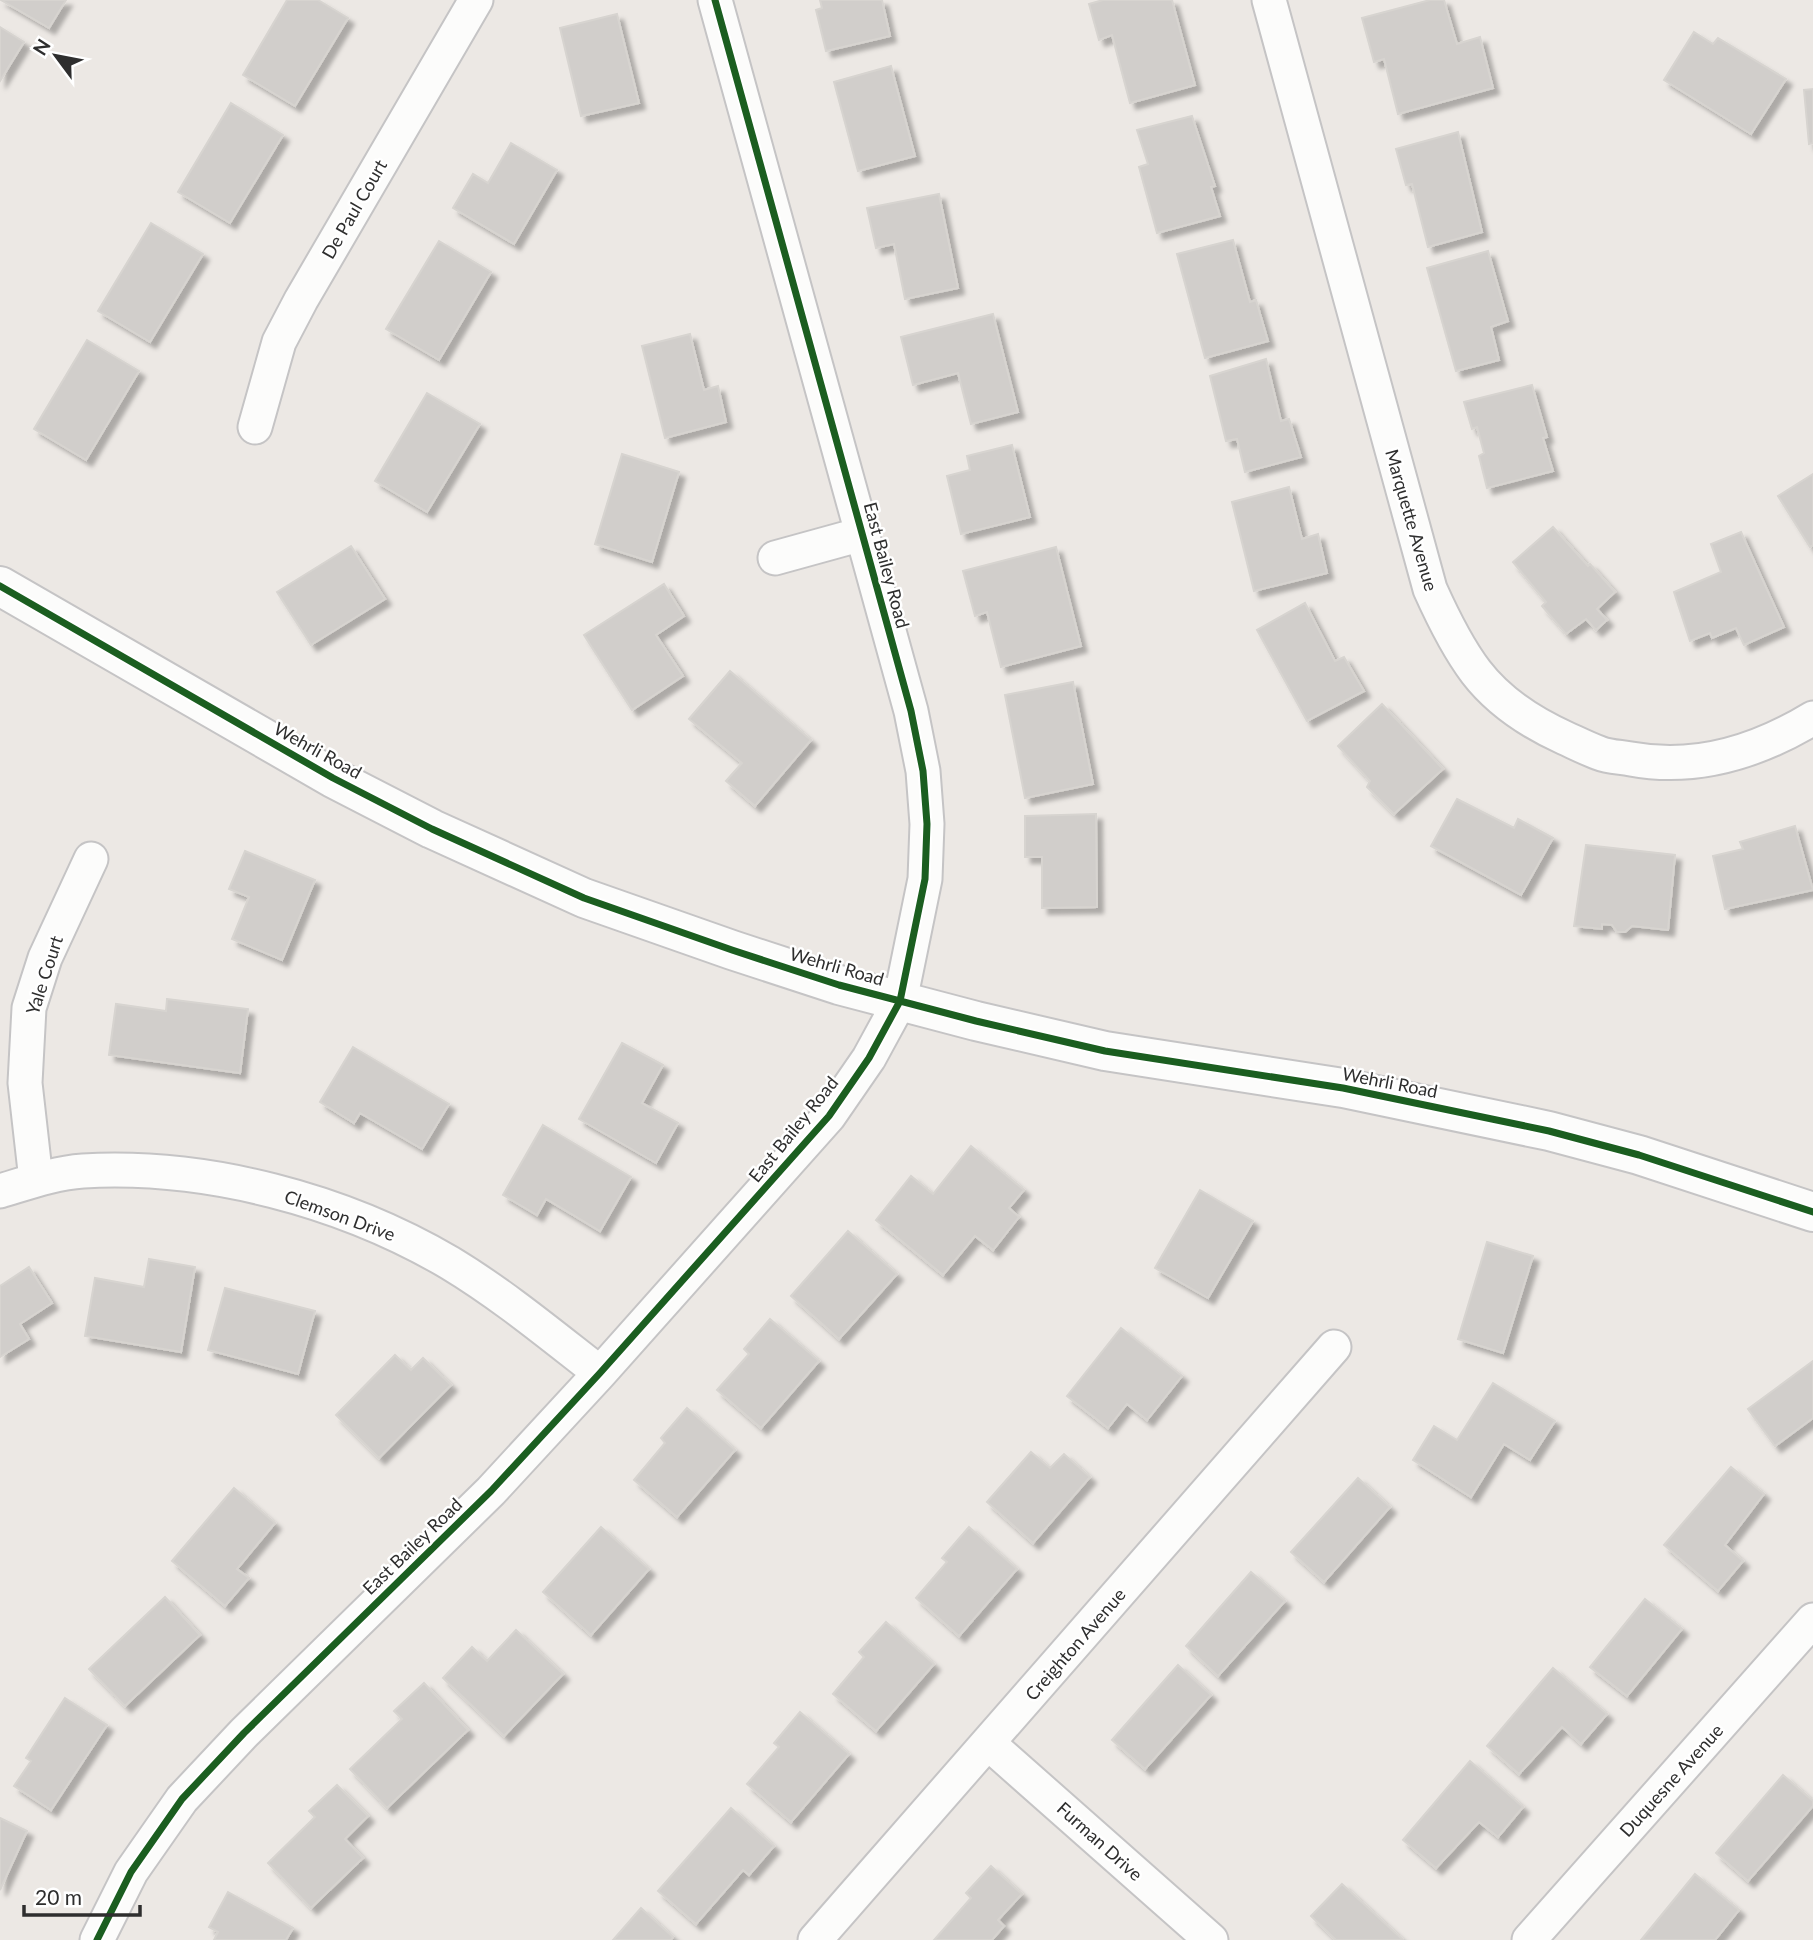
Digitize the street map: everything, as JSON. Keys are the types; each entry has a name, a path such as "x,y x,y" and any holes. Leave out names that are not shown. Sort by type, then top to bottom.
{"street":[{"name":"De Paul Court","path":"256,428 279,342 476,0"},
{"name":"East Bailey Road","path":"97,1940 131,1872 182,1799 244,1733 491,1491 600,1373 828,1116 869,1058 900,1001 925,879 927,824 923,771 911,711 715,0"},
{"name":"Marquette Avenue","path":"1269,0 1430,589 1447,627 1476,672 1492,690 1535,725 1601,754 1655,763 1677,764 1732,755 1764,745 1813,719"},
{"path":"775,558 862,534"},
{"name":"Wehrli Road","path":"0,586 333,778 432,829 584,898 782,967 976,1021 1105,1051 1343,1088 1549,1131 1639,1155 1813,1212"},
{"name":"Yale Court","path":"36,1180 24,1083 29,1008 45,958 90,859"},
{"name":"Clemson Drive","path":"0,1191 81,1171 163,1172 278,1192 331,1208 397,1235 449,1263 495,1292 600,1373"},
{"name":"Creighton Avenue","path":"815,1940 1334,1347"},
{"name":"Duquesne Avenue","path":"1529,1940 1813,1620"},
{"name":"Furman Drive","path":"988,1743 1211,1940"}],"building":[{"path":"1,0 66,0 49,28"},
{"path":"287,0 318,0 348,18 295,106 243,75"},
{"path":"820,0 882,0 890,36 826,51 816,10 822,8"},
{"path":"1103,0 1172,0 1195,85 1130,103 1112,35 1099,40 1089,4"},
{"path":"1430,0 1444,0 1457,44 1480,37 1493,88 1398,114 1384,59 1374,62 1362,18"},
{"path":"617,14 639,103 581,116 560,28"},
{"path":"0,27 24,42 0,81"},
{"path":"1694,32 1713,44 1718,38 1786,79 1751,134 1664,80"},
{"path":"891,66 915,156 858,171 834,82"},
{"path":"1813,89 1813,143 1809,144 1804,90"},
{"path":"231,103 283,135 230,223 178,192"},
{"path":"1192,116 1215,186 1211,187 1220,216 1157,233 1139,167 1148,164 1137,130"},
{"path":"1458,132 1482,232 1428,247 1412,184 1406,185 1396,149"},
{"path":"511,143 557,170 514,244 453,208 473,174 488,183"},
{"path":"939,194 958,288 905,299 894,244 876,248 867,208"},
{"path":"151,223 203,254 150,342 98,311"},
{"path":"1233,240 1250,302 1256,300 1268,341 1205,358 1177,254"},
{"path":"439,241 491,272 439,360 386,329"},
{"path":"1488,251 1508,321 1491,327 1499,360 1456,371 1427,268"},
{"path":"993,314 1018,412 971,424 958,373 913,385 901,337"},
{"path":"690,334 704,390 718,386 726,422 665,438 642,346"},
{"path":"87,340 139,371 86,460 34,429"},
{"path":"1266,359 1281,421 1289,419 1301,457 1245,472 1237,439 1226,441 1210,376"},
{"path":"1532,385 1547,437 1543,438 1553,471 1487,488 1479,456 1484,453 1477,427 1472,429 1464,402"},
{"path":"427,393 480,424 427,512 375,481"},
{"path":"1012,445 1030,517 961,534 947,476 970,470 967,456"},
{"path":"622,454 679,472 652,562 595,544"},
{"path":"1813,474 1813,545 1810,547 1778,496"},
{"path":"1289,487 1302,539 1318,534 1327,573 1254,591 1232,502"},
{"path":"1553,527 1615,592 1597,609 1607,620 1596,630 1586,619 1566,634 1542,606 1546,602 1513,562"},
{"path":"1741,532 1784,627 1744,645 1736,628 1712,638 1710,633 1690,641 1674,592 1721,572 1711,544"},
{"path":"351,546 385,599 311,645 277,592"},
{"path":"1056,547 1081,646 1001,667 987,612 975,616 963,571"},
{"path":"664,584 684,616 656,635 683,676 632,710 584,635"},
{"path":"1305,603 1335,661 1344,657 1364,691 1307,721 1257,630"},
{"path":"730,671 811,740 755,806 726,781 742,763 689,719"},
{"path":"1073,682 1093,784 1025,798 1005,695"},
{"path":"1382,704 1443,769 1394,814 1367,787 1370,781 1338,746"},
{"path":"1457,799 1514,828 1518,819 1553,838 1521,895 1431,846"},
{"path":"1096,814 1097,907 1042,908 1042,857 1025,857 1025,816"},
{"path":"1795,826 1813,890 1725,909 1713,856 1743,849 1740,842"},
{"path":"1586,845 1675,855 1668,930 1632,926 1625,932 1617,932 1612,925 1602,924 1602,929 1574,926"},
{"path":"245,851 315,880 282,960 232,939 249,897 229,889"},
{"path":"167,999 248,1009 240,1073 109,1055 116,1004 166,1011"},
{"path":"622,1043 663,1065 642,1103 678,1123 656,1163 579,1119"},
{"path":"353,1047 449,1104 422,1149 360,1113 354,1123 320,1102"},
{"path":"543,1125 631,1177 600,1231 546,1199 537,1215 503,1195"},
{"path":"971,1146 1024,1190 1009,1208 1019,1217 993,1250 975,1236 943,1275 876,1220 911,1176 933,1194"},
{"path":"1200,1190 1253,1221 1208,1298 1155,1268"},
{"path":"848,1231 897,1274 839,1339 791,1296"},
{"path":"1487,1242 1533,1256 1503,1353 1458,1339"},
{"path":"149,1259 195,1267 181,1352 85,1336 95,1278 144,1287"},
{"path":"29,1267 52,1303 20,1324 29,1339 0,1357 0,1286"},
{"path":"225,1288 315,1311 298,1374 208,1350"},
{"path":"770,1319 819,1361 761,1428 717,1390 749,1354 744,1349"},
{"path":"1121,1328 1182,1376 1147,1420 1127,1404 1108,1428 1067,1396"},
{"path":"395,1355 411,1370 423,1358 451,1385 379,1458 336,1415"},
{"path":"1813,1361 1813,1418 1775,1446 1748,1409"},
{"path":"1493,1383 1555,1421 1530,1460 1504,1444 1471,1497 1413,1460 1434,1426 1457,1440"},
{"path":"687,1408 735,1450 677,1517 634,1480 665,1443 661,1438"},
{"path":"1031,1452 1050,1468 1064,1454 1090,1477 1033,1543 987,1502"},
{"path":"1731,1467 1764,1494 1725,1545 1743,1561 1718,1591 1664,1545"},
{"path":"1358,1478 1390,1507 1324,1582 1291,1552"},
{"path":"234,1488 275,1523 237,1569 249,1578 225,1606 172,1561"},
{"path":"601,1527 649,1569 591,1635 543,1592"},
{"path":"969,1527 1017,1569 959,1636 916,1598 947,1562 942,1558"},
{"path":"1251,1572 1285,1601 1218,1676 1186,1646"},
{"path":"165,1597 200,1635 125,1706 89,1669"},
{"path":"1645,1599 1682,1629 1627,1696 1590,1667"},
{"path":"886,1622 934,1664 876,1731 833,1694 864,1657 859,1652"},
{"path":"516,1630 563,1674 504,1736 443,1678 472,1647 487,1661"},
{"path":"1178,1665 1211,1695 1145,1769 1112,1740"},
{"path":"1553,1668 1607,1714 1581,1744 1562,1727 1519,1774 1487,1746"},
{"path":"424,1683 468,1730 387,1808 350,1769 402,1719 394,1711"},
{"path":"65,1698 107,1725 51,1810 14,1786 31,1761 26,1758"},
{"path":"800,1712 849,1754 791,1822 747,1784 779,1747 774,1743"},
{"path":"1470,1761 1523,1807 1498,1837 1479,1822 1436,1868 1403,1840"},
{"path":"1783,1775 1813,1801 1813,1806 1748,1881 1716,1853"},
{"path":"337,1785 368,1816 345,1839 363,1858 311,1908 268,1863 315,1817 309,1811"},
{"path":"731,1808 774,1846 749,1875 743,1870 696,1924 658,1891"},
{"path":"0,1818 27,1831 0,1890"},
{"path":"991,1866 1022,1894 998,1920 1004,1926 992,1940 934,1940 971,1898 966,1893"},
{"path":"1695,1874 1739,1910 1715,1940 1641,1940"},
{"path":"1342,1884 1402,1939 1336,1940 1311,1916"},
{"path":"228,1892 293,1928 286,1940 214,1940 218,1932 209,1927"},
{"path":"641,1908 673,1937 671,1940 613,1940"}],"cycle path":[{"path":"97,1940 131,1872 182,1799 244,1733 491,1491 600,1373 829,1116 869,1058 900,1001 925,879 927,824 923,771 911,711 715,0"},
{"path":"0,586 333,778 432,829 584,898 732,950 839,985 1105,1051 1343,1088 1549,1131 1639,1155 1813,1212"}]}
